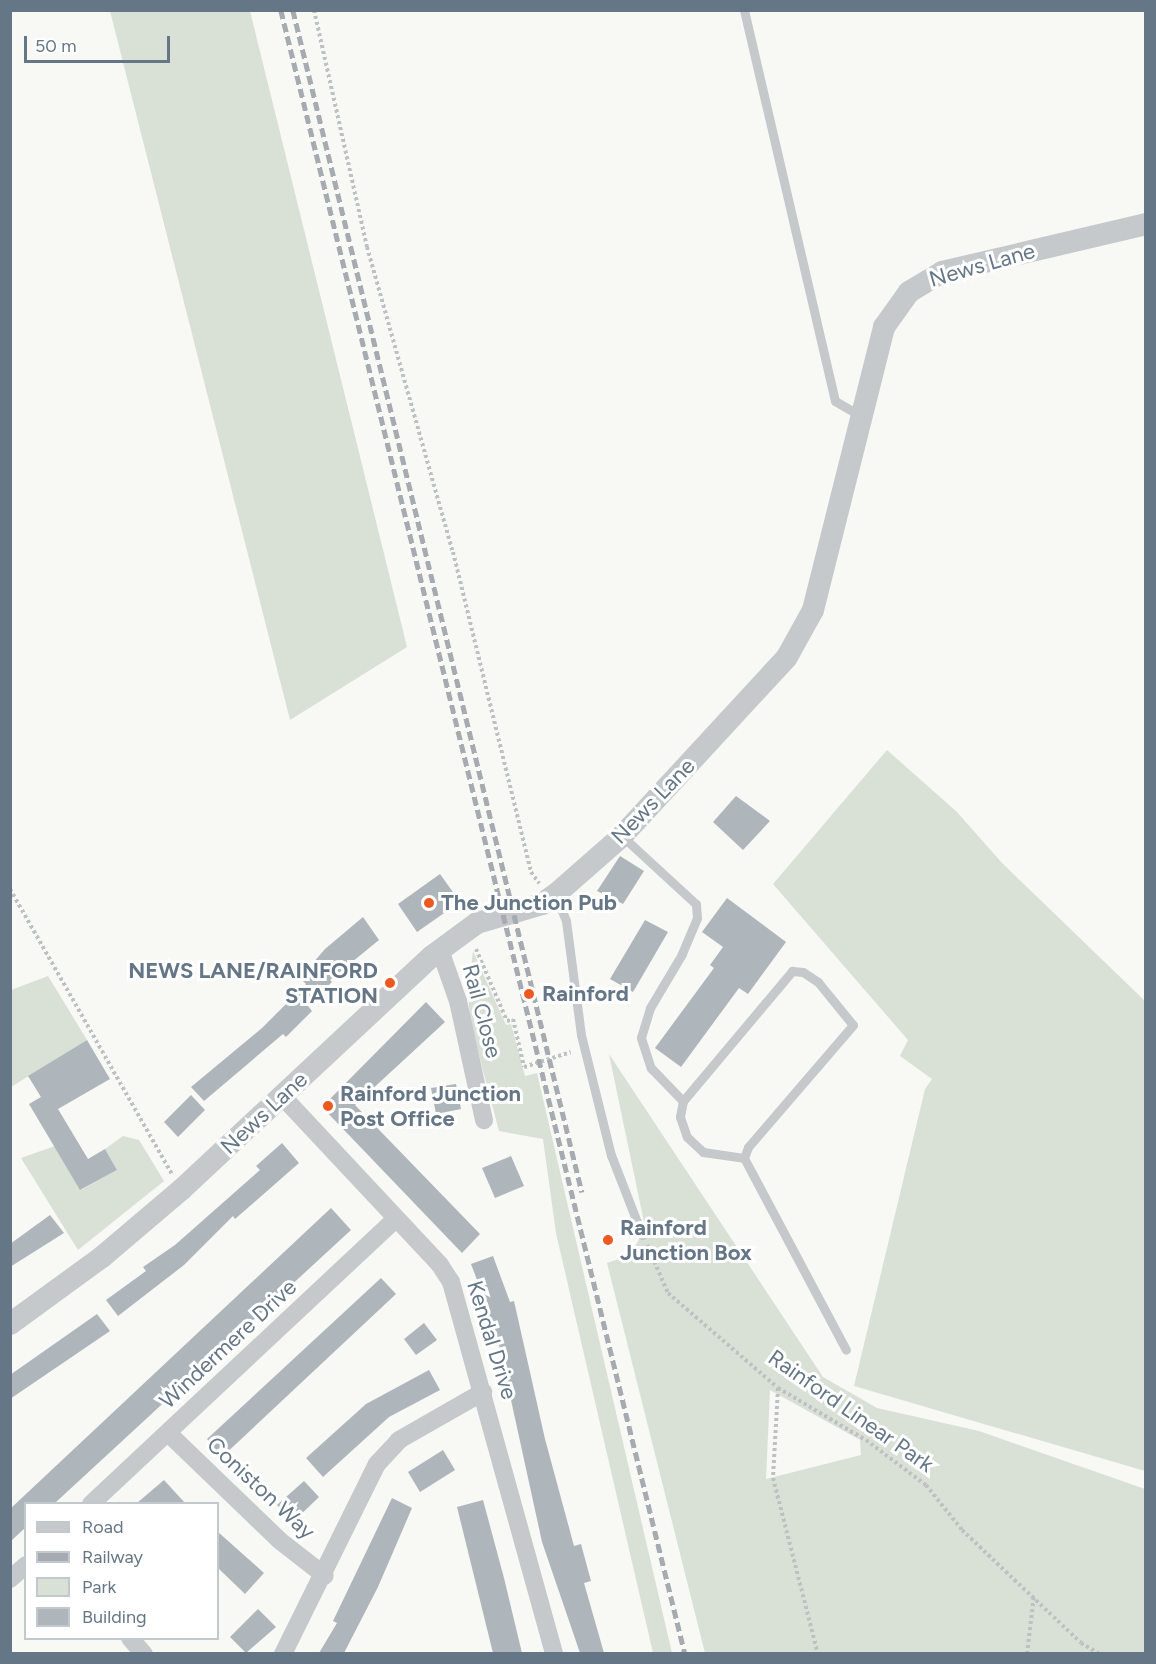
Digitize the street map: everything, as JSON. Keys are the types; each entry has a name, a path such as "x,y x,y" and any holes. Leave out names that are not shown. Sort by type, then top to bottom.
{"street":[{"name":"News Lane","path":"10,1324 102,1257 181,1190 440,950 473,926 549,899 622,836 779,665 802,635 813,610 884,327 899,302 920,283 942,272 994,257 1146,224"},
{"name":"Rail Close","path":"440,950 458,1001 484,1120"},
{"name":"Kendal Drive","path":"282,1096 451,1282 554,1653"},
{"name":"Windermere Drive","path":"93,1502 396,1219"},
{"path":"283,1653 325,1576 367,1479 387,1451 436,1416 483,1392"},
{"name":"Coniston Way","path":"168,1433 279,1540 325,1576"},
{"path":"10,1579 24,1567"},
{"path":"132,1640 144,1653"}],"lane":[{"path":"744,10 835,401 861,416"},
{"path":"622,836 696,904 697,918 682,954 650,1008 640,1038 651,1068 683,1101"},
{"path":"549,899 566,921 581,1035 611,1155 642,1235"},
{"path":"744,1158 703,1152 687,1137 680,1117 683,1101 792,971 803,972 818,982 853,1025 748,1147 744,1158 846,1350"}],"path":[{"path":"314,10 367,247 453,552 531,872"},
{"path":"10,889 181,1190"},
{"path":"473,926 507,1021 513,1020 524,1067 566,1055"},
{"name":"Rainford Linear Park","path":"642,1235 668,1293 778,1388 866,1440 926,1485 962,1530 1034,1595 1081,1643 1099,1653"},
{"path":"778,1388 773,1478 818,1653"},
{"path":"1027,1653 1034,1595"}],"green space":[{"path":"110,11 250,11 407,647 290,720"},
{"path":"887,750 957,812 1002,863 1145,1001 1145,1471 854,1386 925,1089 932,1079 900,1056 908,1040 773,884"},
{"path":"473,951 506,1025 511,1024 525,1076 537,1073 672,1653 653,1653 556,1233 543,1139 499,1131 470,1021 468,990"},
{"path":"48,976 87,1040 11,1087 11,990"},
{"path":"609,1054 823,1377 877,1408 979,1431 1145,1489 1145,1653 705,1653 607,1263 631,1255 645,1227","holes":["770,1390 860,1440 861,1455 766,1479"]},
{"path":"123,1136 139,1140 164,1181 78,1250 21,1158 55,1146 81,1190 117,1170 105,1149"}],"building":[{"path":"736,796 770,821 743,850 713,822"},
{"path":"620,856 644,871 623,904 597,891"},
{"name":"The Junction Pub","path":"440,874 460,902 417,932 398,904"},
{"path":"727,898 786,942 748,994 739,988 681,1067 655,1048 714,968 710,965 723,947 702,932"},
{"path":"363,917 379,940 330,980 332,982 308,1006 312,1011 286,1037 283,1034 204,1101 191,1087 262,1028 306,984 300,978 325,949"},
{"path":"645,920 668,932 633,992 610,979"},
{"path":"426,1002 445,1022 355,1105 480,1234 462,1253 322,1107"},
{"path":"87,1040 110,1079 58,1109 88,1159 105,1149 117,1170 80,1190 29,1104 41,1097 28,1076"},
{"path":"456,1084 461,1109 436,1114 431,1088"},
{"path":"191,1095 205,1110 178,1137 164,1122"},
{"path":"282,1143 299,1163 235,1219 233,1216 184,1265 118,1316 106,1300 146,1271 143,1267 175,1245 260,1170 256,1166"},
{"path":"511,1156 524,1186 495,1198 482,1168"},
{"path":"331,1208 351,1230 56,1502 24,1502 24,1529 10,1542 10,1509"},
{"path":"50,1215 64,1233 10,1267 10,1244"},
{"path":"493,1256 510,1302 514,1301 545,1439 574,1546 581,1544 591,1581 584,1583 604,1653 580,1653 542,1542 499,1345 494,1346 485,1301 471,1264"},
{"path":"381,1278 396,1294 222,1457 207,1439"},
{"path":"97,1314 110,1331 10,1399 10,1375"},
{"path":"424,1323 437,1340 416,1355 404,1339"},
{"path":"429,1370 440,1390 389,1417 323,1477 306,1458 366,1404"},
{"path":"443,1450 455,1470 420,1492 408,1472"},
{"path":"164,1480 184,1502 138,1502"},
{"path":"304,1481 319,1497 293,1522 277,1505"},
{"path":"392,1498 412,1508 378,1587 344,1653 319,1653 337,1623 333,1621"},
{"path":"483,1500 522,1653 493,1653 457,1507"},
{"path":"219,1533 264,1573 245,1594 219,1569"},
{"path":"258,1609 276,1627 246,1653 230,1637"}],"railway":[{"path":"281,10 685,1654"},
{"path":"293,10 582,1192"}],"place":[{"name":"The Junction Pub","path":"429,903"},
{"name":"NEWS LANE/RAINFORD STATION","path":"390,983"},
{"name":"Rainford","path":"529,994"},
{"name":"Rainford Junction Post Office","path":"328,1106"},
{"name":"Rainford Junction Box","path":"608,1240"}]}
